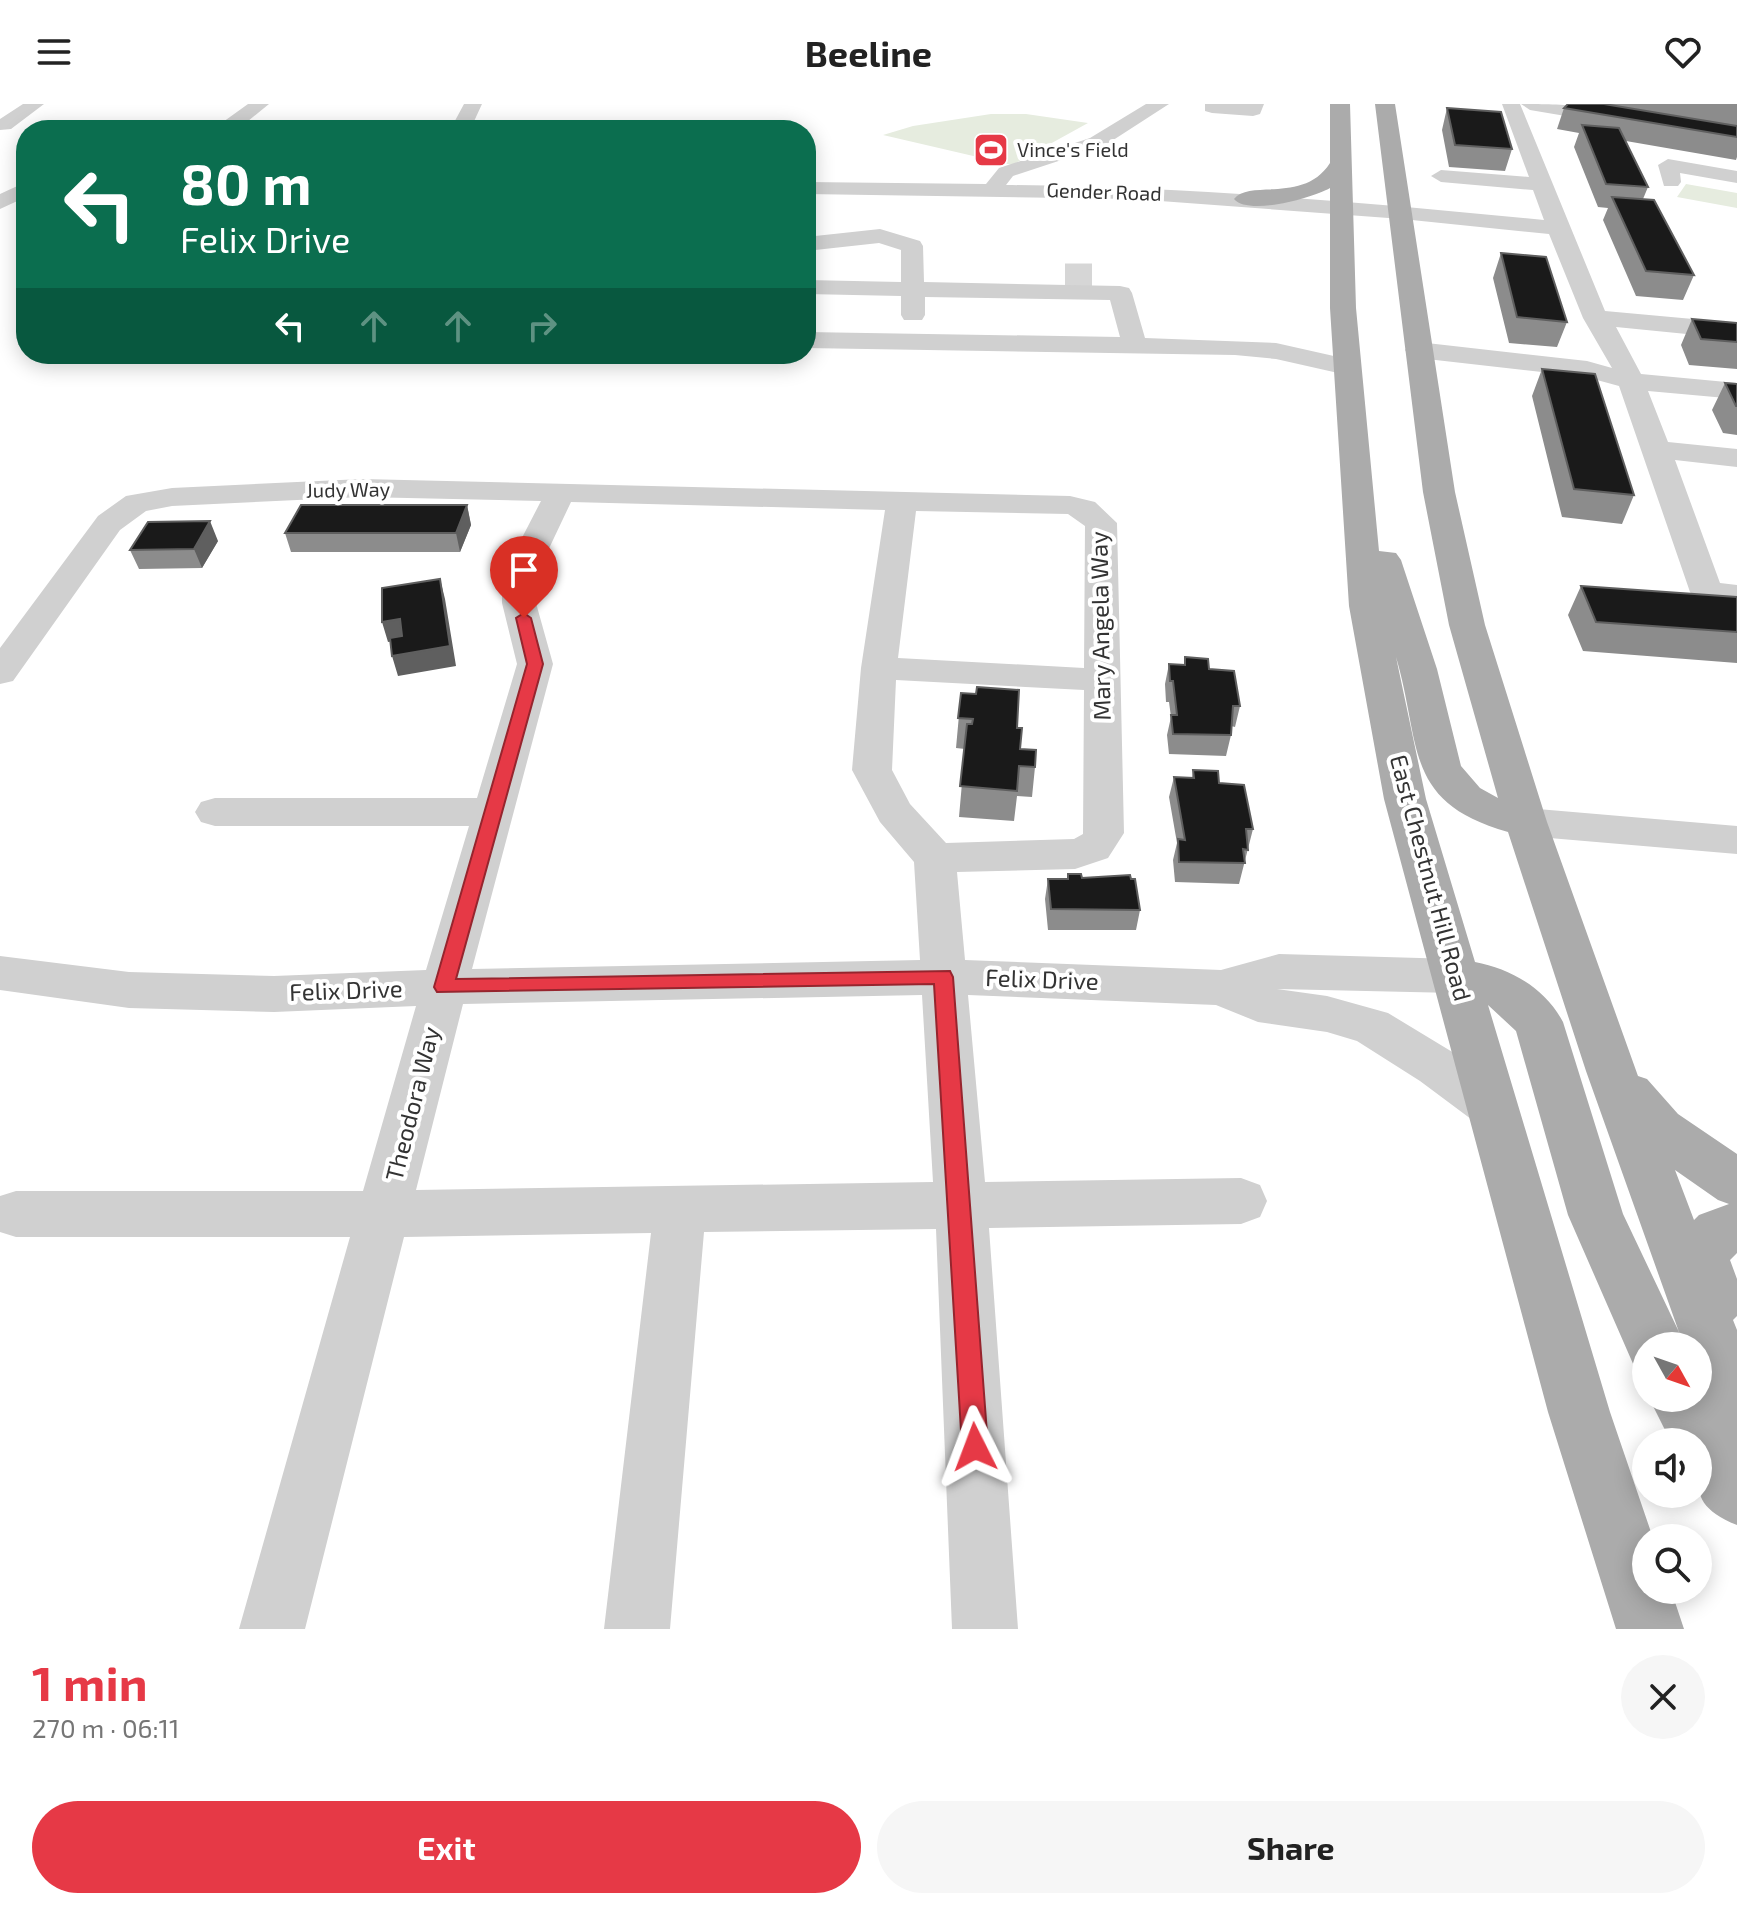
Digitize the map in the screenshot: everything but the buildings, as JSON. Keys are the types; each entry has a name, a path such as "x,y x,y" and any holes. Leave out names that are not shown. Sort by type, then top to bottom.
{"main road":[{"name":"East Chestnut Hill Road","path":"1340,104 1347,367 1358,513 1367,606 1405,799 1579,1412 1650,1629"},
{"path":"1385,104 1439,492 1467,625 1526,822 1611,1071 1737,1409"},
{"path":"1245,199 1314,189 1334,177 1342,161"},
{"path":"1245,199 1320,221 1343,224"},
{"path":"1358,513 1382,552 1418,669 1441,766 1448,780 1459,795 1475,804 1498,815 1526,822"},
{"path":"1455,976 1488,983 1510,995 1538,1022 1596,1215 1649,1332"},
{"path":"1611,1071 1659,1130 1737,1183"},
{"path":"1737,1226 1719,1233 1700,1254 1737,1362"},
{"path":"1688,1412 1724,1477 1737,1493"}],"street":[{"path":"4,125 35,104"},
{"path":"238,120 260,104"},
{"path":"973,170 998,183 1097,142 1115,133 1128,120 1160,104"},
{"path":"1188,104 1253,110 1255,104"},
{"path":"1511,104 1595,318 1613,343 1631,381 1707,592 1737,595"},
{"path":"1530,104 1637,122"},
{"path":"1671,182 1668,165 1737,177"},
{"name":"Gender Road","path":"816,188 998,183 1245,199 1343,224 1402,212 1551,208"},
{"path":"1441,185 1551,208"},
{"path":"816,243 880,236 901,240 912,246 913,341"},
{"path":"1031,291 1047,280 1065,277"},
{"path":"1093,277 1111,280 1120,293 1135,346"},
{"path":"816,287 1120,293"},
{"path":"1595,318 1737,331"},
{"path":"816,340 1262,349 1347,367"},
{"path":"1420,362 1466,370 1595,382 1631,381 1737,391"},
{"path":"1655,449 1736,460"},
{"name":"Judy Way","path":"0,673 109,523 137,503 172,497 362,488 560,493"},
{"name":"Mary Angela Way","path":"560,493 1070,505 1094,515 1101,523 1104,833 1101,842 1093,850 1075,854 935,858"},
{"name":"Theodora Way","path":"272,1629 444,987 535,664 530,635 518,601 519,581 560,493"},
{"path":"902,500 879,668 872,770 894,812 935,858 961,1204 985,1629"},
{"path":"879,668 1103,680"},
{"path":"215,812 493,812"},
{"path":"1526,822 1737,840"},
{"name":"Felix Drive","path":"0,973 129,990 274,994 444,987 943,977 1221,988 1279,971 1455,976"},
{"name":"Felix Drive","path":"1221,988 1258,1004 1327,1014 1371,1026 1437,1067 1492,1107"},
{"path":"16,1214 385,1214 1241,1201"},
{"path":"637,1629 680,1208"}],"shaded area":[{"name":"Vince's Field","path":"991,114 1026,114 1088,123 1012,165 883,135 913,126"},
{"path":"1686,184 1737,193 1737,208 1677,197"}],"tunnel":[{"path":"1065,277 1093,277"}],"place":[{"name":"Vince's Field","path":"991,150"}],"route":[{"path":"524,618 535,664 444,987 943,977 961,1204 975,1447"}]}
